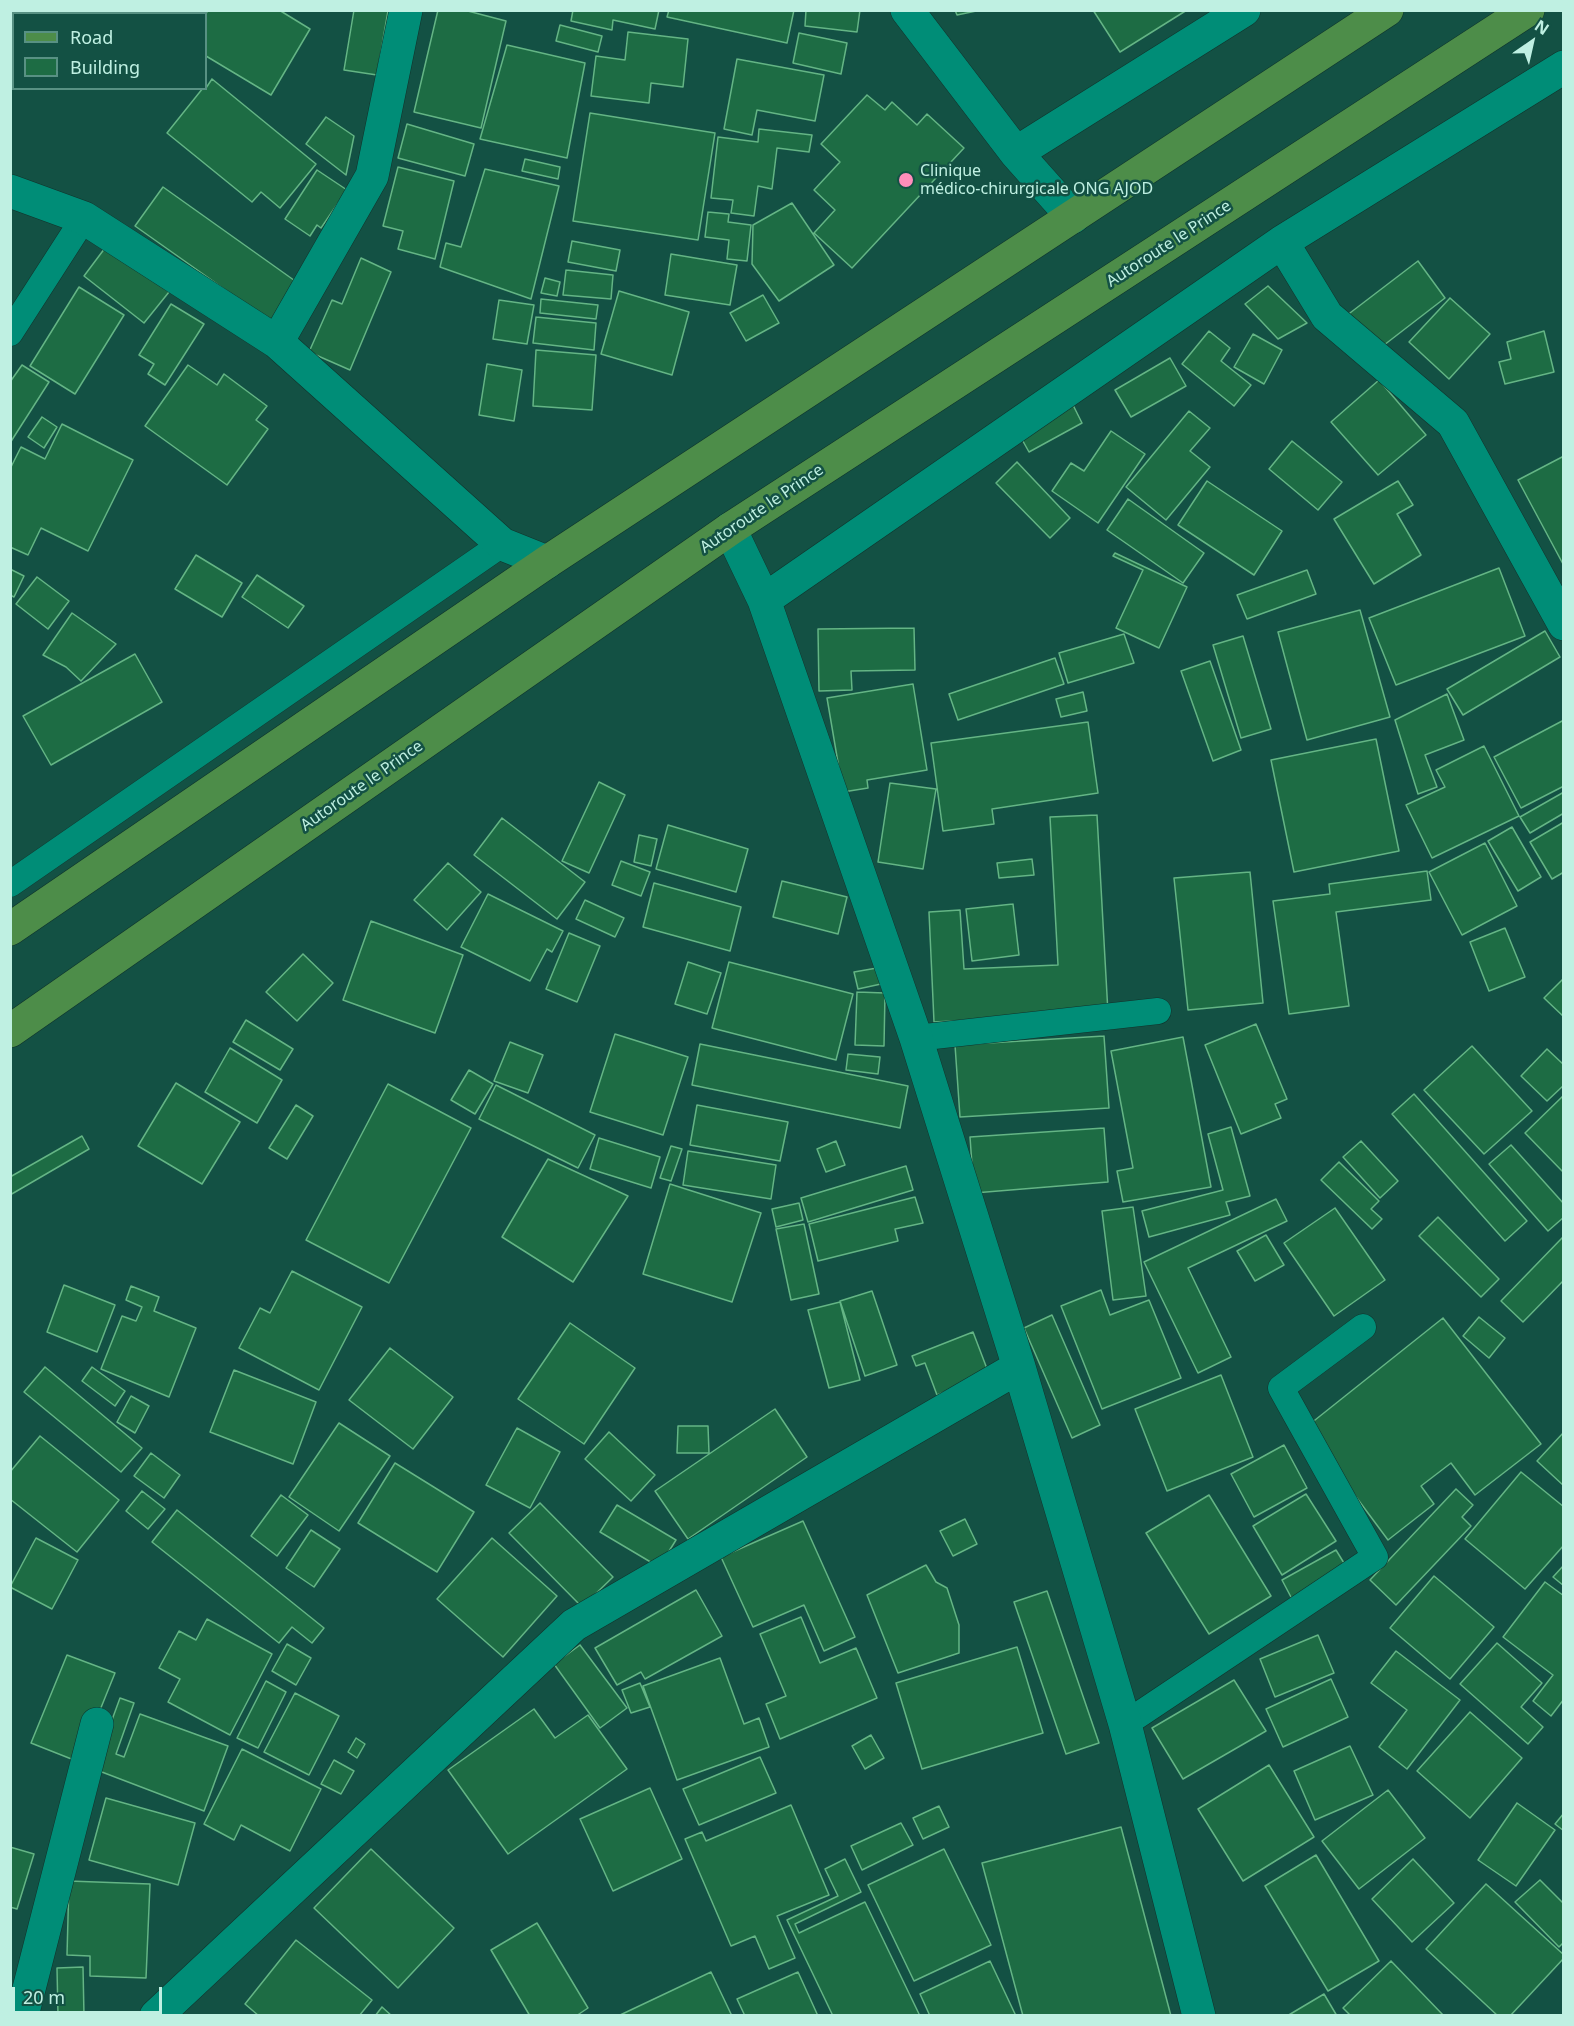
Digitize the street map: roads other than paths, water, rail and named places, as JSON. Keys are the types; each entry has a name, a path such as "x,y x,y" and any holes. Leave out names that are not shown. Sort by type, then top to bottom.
{"main road":[{"path":"10,929 548,562 1387,10"},
{"name":"Autoroute le Prince","path":"10,1031 730,529 1528,10"}],"street":[{"path":"277,342 372,176 406,10"},
{"path":"907,10 1016,153 1073,217"},
{"path":"1016,153 1244,10"},
{"path":"764,600 1282,242 1563,67"},
{"path":"10,191 84,218 277,342 502,544 548,562"},
{"path":"1282,242 1327,315 1453,423 1563,624"},
{"path":"730,529 764,600 916,1038 1019,1367 1125,1724 1199,2016"},
{"path":"156,2016 574,1626 1019,1367"},
{"path":"22,2016 97,1724"}],"lane":[{"path":"10,333 84,218"},
{"path":"10,884 502,544"},
{"path":"916,1038 1158,1011"},
{"path":"1125,1724 1375,1557 1281,1388 1363,1328"}],"place":[{"name":"Clinique médico-chirurgicale ONG AJOD","path":"906,180"}]}
